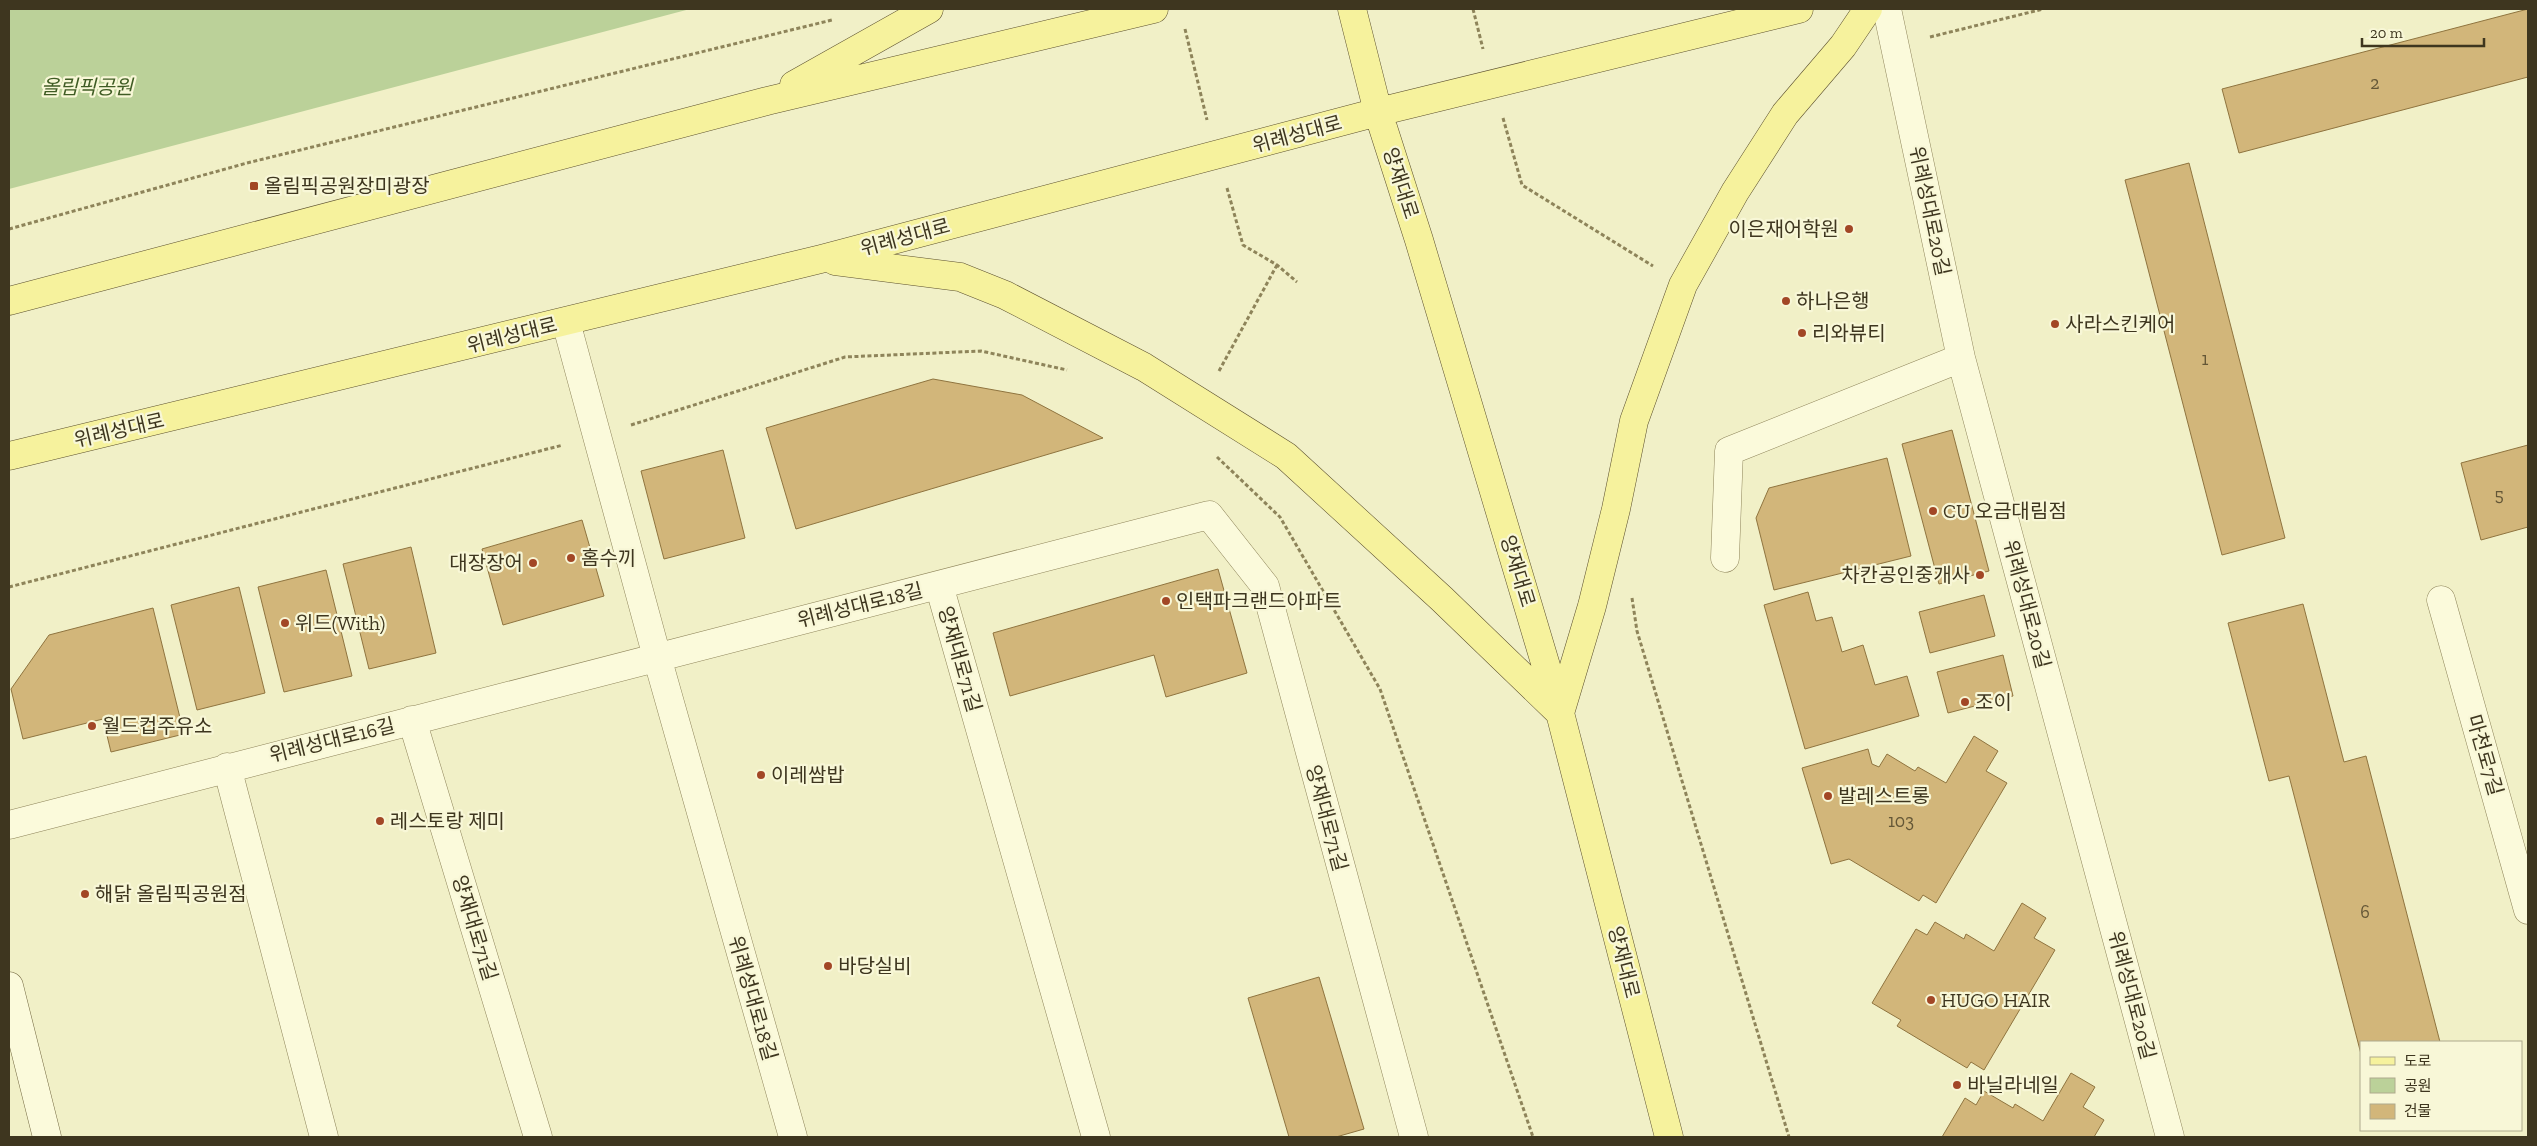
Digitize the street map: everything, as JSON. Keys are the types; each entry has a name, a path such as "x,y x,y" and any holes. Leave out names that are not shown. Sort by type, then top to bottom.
{"main road":[{"path":"767,101 929,9"},
{"path":"9,301 767,101 1154,9"},
{"name":"양재대로","path":"1352,9 1378,112 1419,240 1560,713 1669,1137"},
{"name":"위례성대로","path":"9,456 821,259 1378,112 1799,9"},
{"path":"821,259 960,277 1005,295 1144,367 1286,456 1442,599 1560,713 1594,596 1616,509 1634,421 1683,285 1735,192 1785,114 1842,46 1868,9"}],"street":[{"name":"위례성대로20길","path":"1887,9 1961,358 2170,1137"},
{"name":"위례성대로18길","path":"566,322 657,657 793,1137"},
{"path":"1725,558 1729,451 1961,358"},
{"name":"위례성대로18길","path":"657,657 1209,515"},
{"name":"양재대로71길","path":"1209,515 1265,586 1414,1137"},
{"name":"양재대로71길","path":"939,585 1096,1137"},
{"name":"마천로7길","path":"2441,600 2528,910"},
{"name":"위례성대로16길","path":"9,825 657,657"},
{"name":"양재대로71길","path":"412,720 538,1137"},
{"path":"227,767 324,1137"},
{"path":"9,986 47,1137"}],"path":[{"path":"1895,46 2043,9"},
{"path":"9,229 247,163 834,20"},
{"path":"1522,185 1683,285"},
{"path":"1243,245 1277,264 1297,282"},
{"path":"1218,374 1277,264"},
{"path":"1216,456 1280,517 1380,688 1533,1137"},
{"path":"1631,588 1638,631 1789,1137"}],"green space":[{"name":"올림픽공원","path":"9,9 690,9 9,189"}],"building":[{"path":"2528,9 2528,77 2239,153 2222,89"},
{"path":"2189,163 2285,538 2222,555 2125,180"},
{"path":"933,379 1022,395 1103,438 796,529 766,428"},
{"path":"1952,430 1989,571 1939,584 1902,444"},
{"path":"2528,445 2528,527 2481,540 2461,463"},
{"path":"723,450 745,538 664,559 641,471"},
{"path":"1887,458 1911,556 1774,590 1756,518 1769,488"},
{"path":"582,520 604,596 503,625 482,549"},
{"path":"411,547 436,653 369,669 343,564"},
{"name":"인택파크랜드아파트","path":"1218,569 1247,673 1166,697 1154,655 1010,696 993,633"},
{"path":"326,570 352,676 284,692 258,587"},
{"path":"239,587 265,693 197,710 171,605"},
{"path":"1808,592 1816,621 1832,617 1842,652 1863,645 1875,685 1907,676 1919,716 1805,749 1764,605"},
{"path":"1984,595 1995,636 1930,653 1919,612"},
{"path":"2303,604 2344,762 2366,756 2440,1041 2360,1041 2360,1050 2289,776 2269,781 2228,623"},
{"path":"153,608 184,734 111,752 103,719 23,739 11,689 49,635"},
{"path":"2003,655 2013,696 1948,713 1937,672"},
{"path":"1974,736 1998,751 1986,771 2007,783 1936,903 1923,895 1919,901 1849,859 1831,864 1802,768 1868,749 1872,764 1879,767 1887,754 1915,771 1918,767 1946,783"},
{"path":"2022,903 2046,918 2034,938 2055,950 1984,1070 1971,1062 1967,1068 1897,1026 1901,1020 1872,1003 1916,929 1927,935 1935,922 1964,939 1966,934 1994,951"},
{"path":"1319,977 1364,1129 1336,1137 1289,1137 1248,998"},
{"path":"2071,1073 2095,1087 2083,1107 2104,1120 2094,1137 1942,1137 1965,1098 1976,1105 1984,1091 2013,1108 2015,1104 2043,1121"}],"place":[{"name":"올림픽공원장미광장","path":"254,186"},
{"name":"이은재어학원","path":"1849,229"},
{"name":"하나은행","path":"1786,301"},
{"name":"사라스킨케어","path":"2055,324"},
{"name":"리와뷰티","path":"1802,333"},
{"name":"CU 오금대림점","path":"1933,511"},
{"name":"홈수끼","path":"571,558"},
{"name":"대장장어","path":"533,563"},
{"name":"차칸공인중개사","path":"1980,575"},
{"name":"인택파크랜드아파트","path":"1166,601"},
{"name":"위드(With)","path":"285,623"},
{"name":"조이","path":"1965,702"},
{"name":"월드컵주유소","path":"92,726"},
{"name":"이레쌈밥","path":"761,775"},
{"name":"발레스트롱","path":"1828,796"},
{"name":"레스토랑 제미","path":"380,821"},
{"name":"해닭 올림픽공원점","path":"85,894"},
{"name":"바당실비","path":"828,966"},
{"name":"HUGO HAIR","path":"1931,1000"},
{"name":"바닐라네일","path":"1957,1085"}]}
